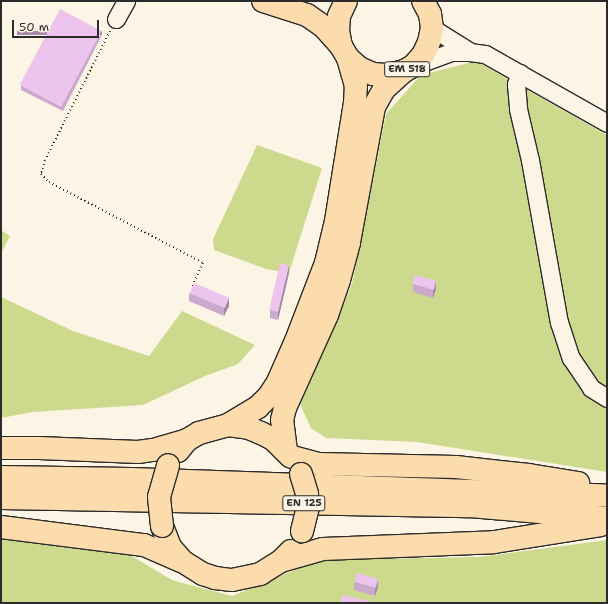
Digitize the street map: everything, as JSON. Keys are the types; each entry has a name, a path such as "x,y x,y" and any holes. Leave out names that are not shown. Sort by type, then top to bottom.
{"main road":[{"name":"EM 518","path":"263,1 307,15 324,26 344,52 359,68 373,74 389,75 409,68 423,55 429,42 432,28 430,14 423,1"},
{"path":"1,448 138,452 153,450 187,440 199,433 228,426 258,407 269,396 278,382 296,342 326,263 336,221 355,103 356,86 338,31 339,16 346,1"},
{"path":"1,527 144,545 182,561 202,574 215,578 232,580 260,574 281,561 292,551 302,531 308,506 307,494 293,460 282,420 327,315 339,280 349,242 374,107 384,89 409,68"},
{"path":"228,426 249,428 261,432 273,439 293,460 319,464 456,467 529,475 607,490"},
{"path":"182,561 170,547 162,526 159,512 159,497 168,465 187,440"},
{"name":"EN 125","path":"1,477 131,479 607,496"},
{"name":"EN 125","path":"1,498 470,506 607,518"},
{"path":"281,561 323,549 494,542 607,524"}],"street":[{"path":"116,19 126,1"},
{"name":"EM 518","path":"432,28 469,52"},
{"name":"EM 518","path":"409,68 451,52 485,54 607,123"},
{"path":"520,73 516,84 518,109 530,160 559,322 571,358 592,388 607,398"}],"path":[{"path":"116,19 48,153 41,174 49,182 203,263 192,287"}],"green space":[{"path":"476,61 607,135 607,472 417,442 326,438 311,428 300,404 352,284 386,114 421,75"},
{"path":"257,145 322,168 289,273 266,269 214,250 213,239"},
{"path":"1,230 10,236 1,253"},
{"path":"1,297 73,331 149,356 182,311 255,345 238,364 205,376 143,405 32,412 1,418"},
{"path":"1,536 130,555 172,580 232,596 319,560 479,557 607,540 607,603 1,603"}],"building":[{"path":"60,9 101,31 61,107 20,85"},
{"path":"280,263 289,265 278,312 269,310"},
{"path":"415,275 436,281 434,290 413,284"},
{"path":"194,283 229,298 225,308 190,293"},
{"path":"357,573 378,579 376,588 355,582"},
{"path":"342,595 373,602 373,603 340,603"}]}
